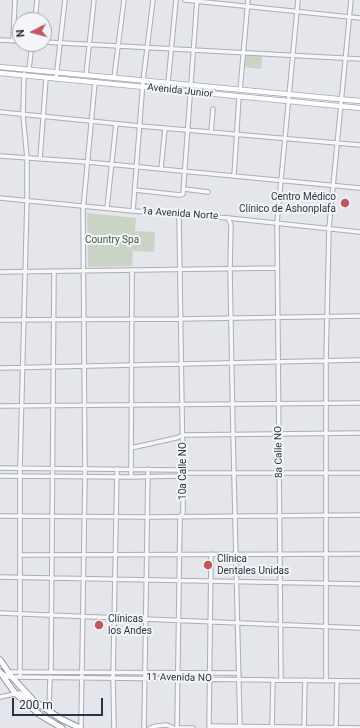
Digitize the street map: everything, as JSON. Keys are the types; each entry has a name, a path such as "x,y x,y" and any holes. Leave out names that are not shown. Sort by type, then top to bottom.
{"highway":[{"path":"0,660 12,677 34,701 61,720 80,728"},
{"path":"0,672 15,693 40,715 62,728"}],"main road":[{"name":"Avenida Junior","path":"0,67 143,80 240,91 360,101"},
{"name":"Avenida Junior","path":"0,74 24,75 143,88 360,108"}],"street":[{"path":"14,12 15,0"},
{"path":"36,12 37,0"},
{"path":"56,79 65,0"},
{"path":"86,75 94,0"},
{"path":"114,78 124,0"},
{"path":"133,211 143,80 152,0"},
{"path":"168,83 176,0"},
{"path":"185,0 360,18"},
{"path":"240,91 248,0"},
{"name":"8a Calle NO","path":"282,680 277,223 298,0"},
{"path":"326,681 326,361 329,228 351,0"},
{"path":"134,190 180,195 183,194 197,1"},
{"path":"0,40 12,41"},
{"path":"52,42 360,59"},
{"path":"20,677 20,468 27,200 27,158 23,115 24,75 30,52"},
{"path":"40,158 46,78"},
{"path":"80,728 85,476 83,205 95,82"},
{"path":"234,176 239,97"},
{"path":"211,132 213,109"},
{"path":"0,112 116,124 360,145"},
{"path":"107,208 116,124"},
{"path":"161,169 165,128"},
{"path":"0,156 137,166 360,188"},
{"path":"184,189 208,192"},
{"name":"1a Avenida Norte","path":"0,198 133,211 228,218 360,232"},
{"name":"10a Calle NO","path":"176,728 180,517 183,513 179,214"},
{"path":"228,218 231,226 230,269 232,405 240,727"},
{"path":"0,272 277,268"},
{"path":"131,477 132,270"},
{"path":"51,672 54,271"},
{"path":"0,320 360,316"},
{"path":"0,368 360,360"},
{"path":"0,406 182,406 360,403"},
{"path":"131,448 176,438 183,435 360,433"},
{"path":"0,468 148,469 178,470 183,473 234,474 360,473"},
{"path":"114,728 113,672 117,469"},
{"path":"144,728 148,555 148,469"},
{"path":"0,476 148,477 178,476 183,473"},
{"path":"0,516 360,516"},
{"path":"211,554 209,728 212,726 360,728"},
{"path":"20,555 360,554"},
{"path":"0,577 360,584"},
{"path":"0,613 179,620 281,626 360,628"},
{"name":"11 Avenida NO","path":"0,672 8,677 360,681"},
{"name":"11 Avenida NO","path":"8,672 239,673"},
{"path":"49,712 50,677"},
{"path":"272,727 273,680"},
{"path":"304,728 305,680"},
{"path":"336,728 337,681"},
{"path":"0,697 15,693 22,693 34,701"},
{"path":"150,728 167,725 176,728 193,728"}],"green space":[{"path":"245,54 262,56 261,69 244,67"},
{"name":"Country Spa","path":"87,213 136,218 135,231 155,232 154,252 133,251 132,266 88,267"}],"place":[{"name":"Centro Médico Clínico de Ashonplafa","path":"345,203"},
{"name":"Clínica Dentales Unidas","path":"208,565"},
{"name":"Clínicas los Andes","path":"99,625"}]}
